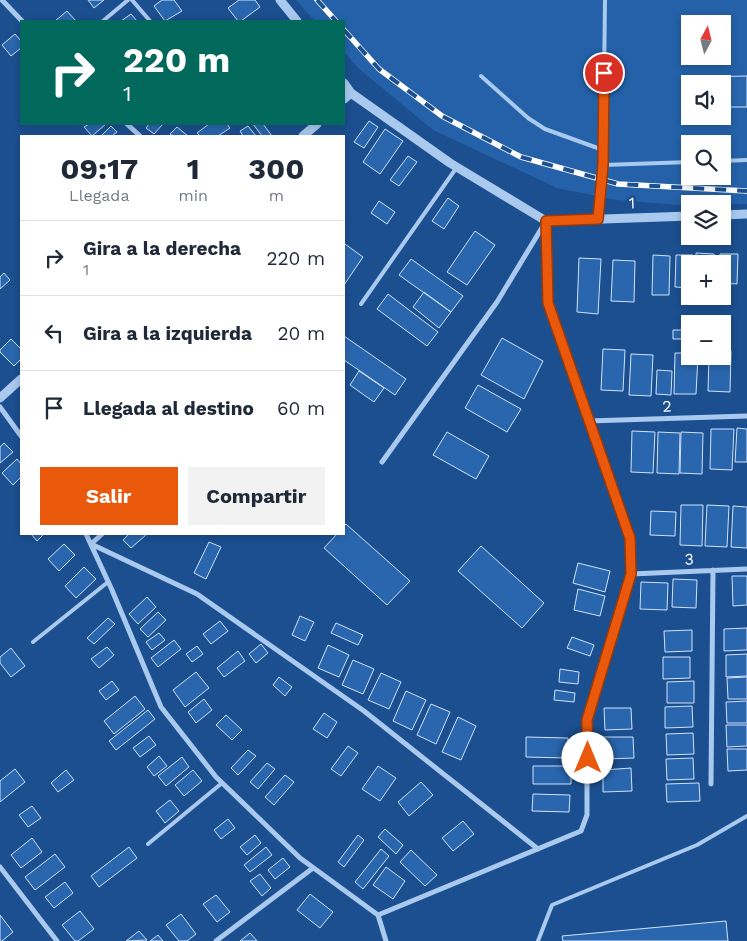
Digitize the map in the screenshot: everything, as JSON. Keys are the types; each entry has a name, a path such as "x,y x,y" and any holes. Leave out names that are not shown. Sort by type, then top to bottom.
{"street":[{"path":"2,0 21,20"},
{"path":"280,0 296,20"},
{"path":"345,84 351,93 457,167 546,221"},
{"path":"345,99 351,93"},
{"path":"127,125 139,135"},
{"path":"304,135 316,125"},
{"path":"731,215 747,214"},
{"name":"1","path":"546,221 681,216"},
{"path":"378,915 581,831 587,815 587,720 631,574 630,538 548,303 546,221"},
{"path":"382,462 496,302 546,221"},
{"path":"0,398 20,380"},
{"path":"0,407 20,435"},
{"name":"2","path":"588,421 747,416"},
{"path":"86,535 161,707 222,783 300,858 378,915 386,941"},
{"path":"91,544 101,535"},
{"path":"91,544 197,594 364,711 538,850"},
{"name":"3","path":"631,574 747,569"},
{"path":"711,784 713,570"},
{"path":"0,867 58,941"},
{"path":"216,941 313,868"}],"lane":[{"path":"104,20 128,0"},
{"path":"132,0 149,20"},
{"path":"598,219 603,165 605,0"},
{"path":"481,76 528,118 545,129 603,150"},
{"path":"731,161 747,160"},
{"path":"603,165 681,162"},
{"path":"360,304 457,167"},
{"path":"33,642 108,582"},
{"path":"148,844 222,783"},
{"path":"538,941 552,905 697,845 747,816"}],"shaded area":[{"path":"296,0 747,0 747,204 731,204 731,195 681,195 681,205 617,200 557,188 433,130 358,68 345,53 345,20 314,20"}],"building":[{"path":"88,0 104,0 94,8"},
{"path":"162,0 174,0 182,11 164,20 154,6"},
{"path":"239,0 255,0 260,7 242,20 237,20 228,8"},
{"path":"67,11 75,20 56,20"},
{"path":"131,14 136,20 122,20"},
{"path":"15,34 20,40 20,49 11,56 2,45"},
{"path":"731,76 747,76 747,107 731,107"},
{"path":"369,121 378,127 364,148 354,142"},
{"path":"87,125 105,125 93,135 84,127"},
{"path":"148,125 162,125 154,134 146,128"},
{"path":"208,125 228,125 230,128 220,135 199,135 197,133"},
{"path":"254,125 264,125 271,135 261,135"},
{"path":"111,126 117,132 113,135 102,135"},
{"path":"248,126 255,135 242,135 240,131"},
{"path":"177,127 187,135 172,135 170,134"},
{"path":"385,129 403,141 380,174 363,162"},
{"path":"408,156 417,162 399,186 390,180"},
{"path":"448,198 459,206 444,229 432,221"},
{"path":"379,201 395,212 387,224 371,213"},
{"path":"475,231 495,245 467,285 447,272"},
{"path":"345,244 363,257 345,284"},
{"path":"696,253 714,254 714,255 696,255"},
{"path":"738,254 737,284 731,284 731,255 720,255"},
{"path":"653,255 670,256 669,295 652,295"},
{"path":"676,255 681,255 681,287 675,287"},
{"path":"579,258 601,259 598,314 577,312"},
{"path":"411,259 463,296 451,312 399,275"},
{"path":"613,260 635,261 634,302 611,301"},
{"path":"4,273 10,280 0,289 0,277"},
{"path":"424,292 451,312 439,328 413,307"},
{"path":"388,294 438,332 427,346 377,309"},
{"path":"673,330 681,330 681,339 673,339"},
{"path":"345,337 406,379 395,395 345,361"},
{"path":"502,338 543,361 524,399 481,375"},
{"path":"11,339 20,348 20,360 14,366 0,350"},
{"path":"603,349 625,350 623,391 601,390"},
{"path":"675,353 681,353 681,365 698,365 696,394 674,394"},
{"path":"631,354 653,355 651,396 629,395"},
{"path":"709,365 731,365 730,392 708,391"},
{"path":"657,370 672,371 671,395 656,394"},
{"path":"359,371 384,388 374,402 350,385"},
{"path":"478,385 521,409 507,432 465,408"},
{"path":"737,428 747,429 747,462 735,462"},
{"path":"711,429 734,429 732,470 710,469"},
{"path":"632,431 655,432 653,473 631,472"},
{"path":"447,432 489,456 476,479 433,455"},
{"path":"658,432 680,433 679,474 657,473"},
{"path":"681,432 703,433 702,474 680,473"},
{"path":"4,443 13,452 0,463 0,447"},
{"path":"17,459 20,463 20,478 13,485 2,473"},
{"path":"681,505 703,505 702,546 680,545"},
{"path":"707,505 729,506 727,547 705,546"},
{"path":"733,506 747,507 747,548 731,547"},
{"path":"651,511 676,512 675,536 650,535"},
{"path":"345,525 410,581 387,605 324,548 336,535 345,535"},
{"path":"32,535 43,535 37,541"},
{"path":"128,535 146,535 131,548 123,540"},
{"path":"209,542 221,547 206,579 194,573"},
{"path":"64,544 75,555 59,571 48,559"},
{"path":"481,546 544,603 522,628 458,571"},
{"path":"578,563 610,571 605,592 573,583"},
{"path":"84,567 96,579 76,598 65,586"},
{"path":"732,576 747,576 747,605 733,606"},
{"path":"673,579 697,580 696,608 672,607"},
{"path":"641,582 668,583 667,610 640,609"},
{"path":"578,589 605,596 600,616 574,610"},
{"path":"147,597 156,607 138,624 129,614"},
{"path":"158,612 166,620 148,637 140,629"},
{"path":"300,616 314,622 305,641 292,635"},
{"path":"108,618 115,624 94,644 87,638"},
{"path":"220,621 228,631 211,644 203,634"},
{"path":"336,623 363,635 358,645 331,633"},
{"path":"747,628 747,650 724,651 724,629"},
{"path":"692,630 692,651 665,652 664,631"},
{"path":"159,633 165,640 152,650 146,642"},
{"path":"572,637 594,645 590,656 567,648"},
{"path":"174,640 181,649 158,667 151,658"},
{"path":"261,644 268,653 256,663 249,654"},
{"path":"328,645 349,655 339,677 318,668"},
{"path":"197,646 203,654 192,662 186,654"},
{"path":"107,647 114,655 99,668 91,659"},
{"path":"11,648 25,666 11,677 0,663 0,657"},
{"path":"238,651 245,661 224,677 217,668"},
{"path":"747,654 747,676 726,677 726,655"},
{"path":"663,657 690,657 690,678 663,679"},
{"path":"353,660 374,669 363,694 342,685"},
{"path":"560,669 579,672 578,684 559,682"},
{"path":"196,672 209,688 185,707 173,690"},
{"path":"381,673 401,682 389,709 368,700"},
{"path":"279,677 292,687 285,696 273,685"},
{"path":"747,677 747,699 728,699 727,678"},
{"path":"112,681 119,690 106,700 99,691"},
{"path":"694,681 694,703 667,703 667,682"},
{"path":"555,690 575,693 574,702 554,700"},
{"path":"406,691 426,700 412,730 393,721"},
{"path":"135,696 145,709 114,734 104,721"},
{"path":"204,699 212,710 196,723 188,712"},
{"path":"747,701 747,723 727,723 726,702"},
{"path":"431,704 450,712 436,744 417,735"},
{"path":"692,706 693,727 665,728 665,707"},
{"path":"604,708 631,708 632,729 605,730"},
{"path":"148,710 155,719 116,750 109,741"},
{"path":"324,713 337,722 327,738 313,729"},
{"path":"226,715 242,730 232,740 216,725"},
{"path":"458,717 476,726 461,760 442,752"},
{"path":"726,725 747,725 747,746 727,747"},
{"path":"693,733 694,754 667,755 666,734"},
{"path":"149,736 156,745 140,757 133,748"},
{"path":"526,737 568,738 567,758 526,757"},
{"path":"603,737 633,737 634,758 604,759"},
{"path":"348,746 358,753 341,776 331,769"},
{"path":"727,749 747,749 747,770 728,771"},
{"path":"248,750 256,756 238,775 231,768"},
{"path":"159,756 167,766 154,776 147,767"},
{"path":"182,757 189,767 166,786 158,776"},
{"path":"693,758 694,779 667,780 666,759"},
{"path":"267,763 275,769 258,789 250,782"},
{"path":"378,766 396,778 380,801 362,789"},
{"path":"533,766 571,766 571,784 533,784"},
{"path":"631,768 632,791 603,792 603,770"},
{"path":"15,769 25,782 0,802 0,781"},
{"path":"66,770 74,780 58,792 51,783"},
{"path":"193,770 202,781 184,796 175,785"},
{"path":"285,775 294,782 274,805 265,797"},
{"path":"421,782 433,795 409,816 398,802"},
{"path":"699,783 700,801 667,802 666,784"},
{"path":"533,794 570,795 569,812 532,811"},
{"path":"170,800 179,811 165,823 156,811"},
{"path":"32,806 41,818 28,827 19,815"},
{"path":"228,819 235,828 221,839 214,830"},
{"path":"463,821 474,834 453,851 442,838"},
{"path":"385,829 403,845 396,854 378,837"},
{"path":"255,835 261,843 247,855 240,847"},
{"path":"358,835 364,840 344,867 338,862"},
{"path":"32,838 42,852 21,868 11,855"},
{"path":"129,847 137,858 99,887 91,876"},
{"path":"266,847 272,855 250,872 244,865"},
{"path":"381,849 389,856 363,889 355,882"},
{"path":"411,850 437,875 425,886 400,862"},
{"path":"55,854 65,867 35,890 25,877"},
{"path":"283,858 290,867 275,879 268,870"},
{"path":"386,867 405,881 393,899 373,885"},
{"path":"260,874 271,888 262,896 250,881"},
{"path":"65,882 73,893 54,908 45,897"},
{"path":"310,894 333,912 320,928 297,910"},
{"path":"216,895 230,912 217,922 203,904"},
{"path":"80,911 94,929 78,941 75,941 62,925"},
{"path":"181,914 196,934 187,941 179,941 166,925"},
{"path":"0,915 13,932 2,941 0,941"},
{"path":"726,921 728,941 563,941 562,936"},
{"path":"139,931 147,940 126,941"},
{"path":"250,933 257,941 240,941"},
{"path":"158,935 163,941 150,941"}],"railway":[{"path":"317,0 335,20"},
{"path":"345,31 379,69 442,116 521,157 618,184 747,191"}],"route":[{"path":"588,758 587,720 631,574 630,538 548,303 546,221 598,219 603,165 604,73"}]}
